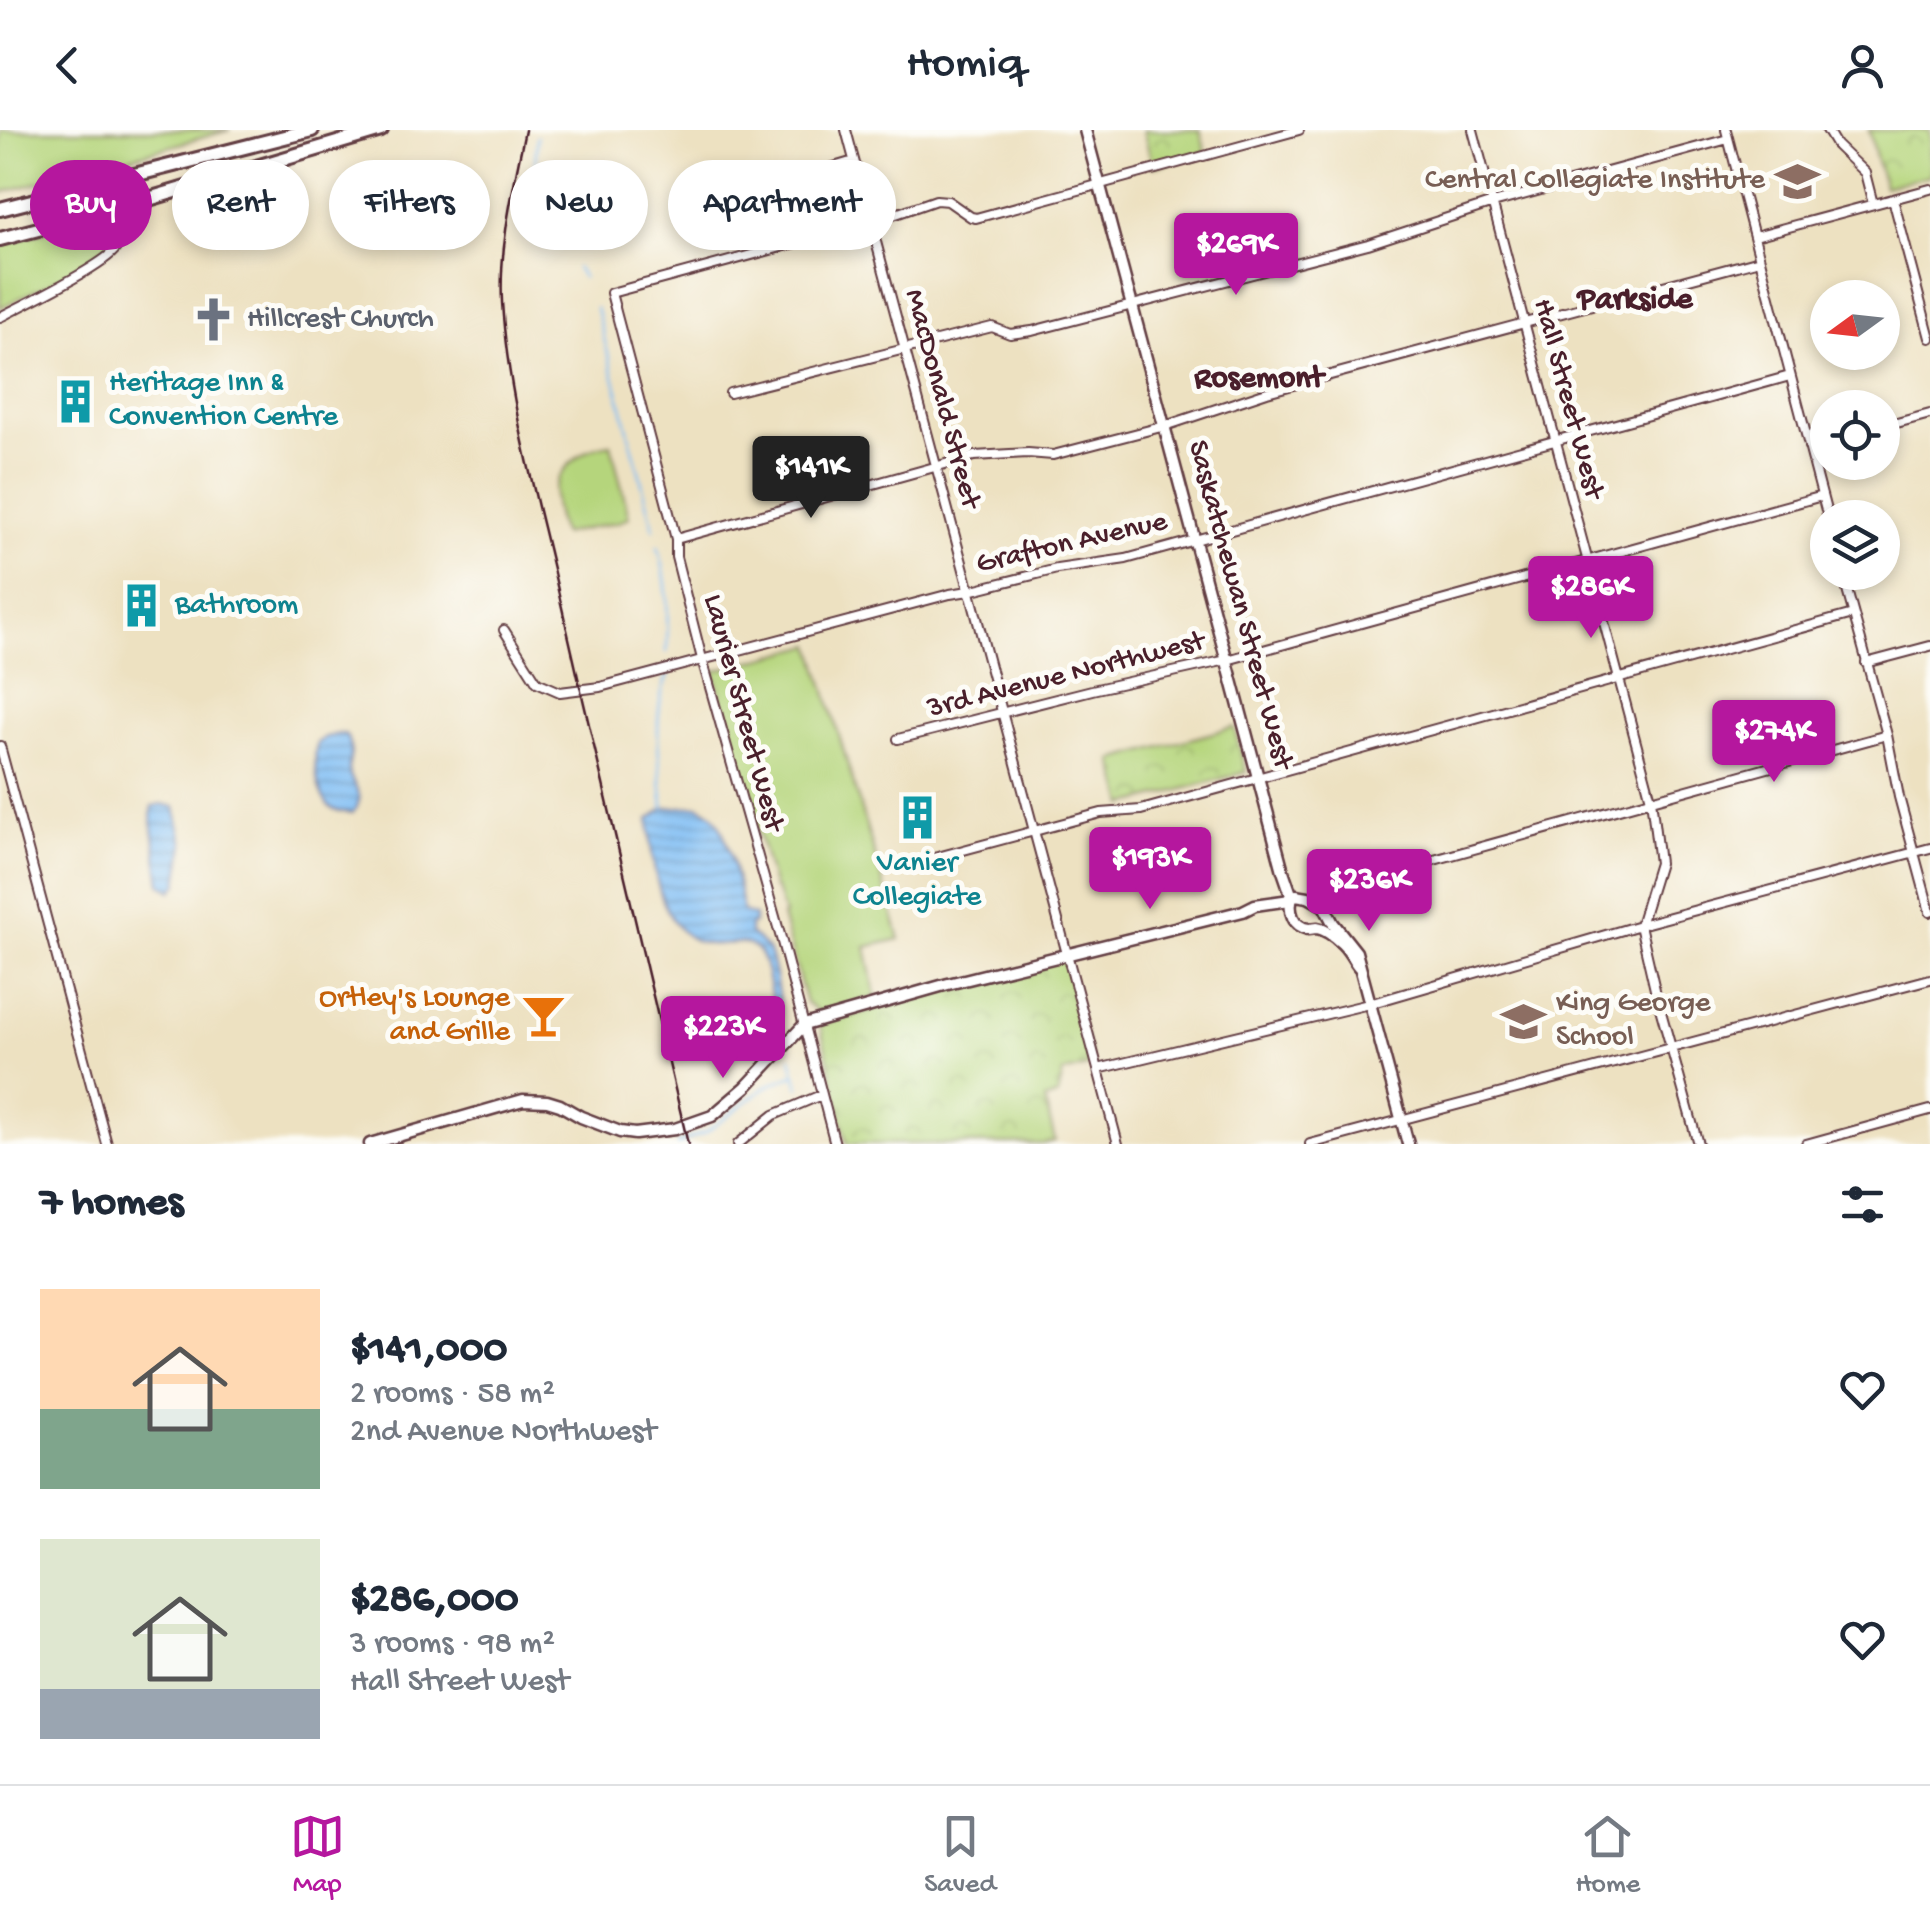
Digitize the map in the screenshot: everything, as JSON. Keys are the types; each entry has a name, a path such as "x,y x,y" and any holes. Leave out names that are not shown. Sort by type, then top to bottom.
{"main road":[{"path":"0,209 312,130"},
{"path":"152,198 381,130"},
{"path":"0,238 30,230"}],"street":[{"name":"MacDonald Street","path":"846,130 854,160"},
{"name":"Saskatchewan Street West","path":"1085,130 1282,862 1299,898"},
{"path":"896,214 936,200 948,201 976,218 1298,130"},
{"name":"Hall Street West","path":"1473,130 1651,799 1659,863 1640,926"},
{"path":"1827,130 1864,173 1873,204"},
{"path":"730,393 992,326 1010,334 1032,332 1368,244 1727,134 1823,500"},
{"path":"1755,236 1930,189"},
{"path":"1892,199 1930,338"},
{"path":"0,318 100,263 114,250"},
{"name":"Laurier Street West","path":"770,250 611,293 676,539 676,557 702,659 835,1144"},
{"name":"MacDonald Street","path":"877,250 1118,1144"},
{"path":"676,539 974,456 1053,454 1164,426 1268,392 1760,260"},
{"name":"Grafton Avenue","path":"504,630 537,682 560,692 600,686 950,594 1058,569 1126,559 1790,376"},
{"path":"1900,422 1930,414"},
{"name":"3rd Avenue Northwest","path":"898,739 1228,660 1822,496"},
{"path":"1847,590 1930,912"},
{"path":"919,862 1101,814 1141,810 1853,614"},
{"path":"1866,663 1930,646"},
{"path":"370,1144 523,1100 560,1105 620,1132 675,1129 712,1116 746,1088 804,1026 1066,953 1254,905 1299,898 1887,735"},
{"path":"0,746 108,1144"},
{"path":"1098,1069 1369,1004 1930,848"},
{"path":"1243,910 1276,908 1291,912 1304,928 1317,928 1323,925 1346,884"},
{"path":"1299,898 1328,912 1352,944 1408,1144"},
{"path":"1291,912 1299,898"},
{"path":"1640,926 1698,1144"},
{"path":"1317,928 1345,945 1359,968"},
{"path":"1310,1144 1930,979"},
{"path":"738,1144 774,1114 821,1096"},
{"path":"1806,1144 1930,1110"}],"green space":[{"path":"0,130 230,130 120,160 30,160 30,185 0,193"},
{"path":"1143,130 1200,130 1206,153 1153,167"},
{"path":"1869,130 1930,130 1930,175 1884,187"},
{"path":"30,236 30,250 105,250 82,267 0,308 0,244"},
{"path":"611,444 629,517 562,534 554,503 560,477 583,454"},
{"path":"812,645 900,939 866,947 876,997 821,1013 806,1003 714,671"},
{"path":"1234,727 1246,772 1125,805 1113,760"},
{"path":"1064,958 1093,1065 1063,1073 1058,1095 1045,1100 1055,1141 847,1144 820,1024"}],"water":[{"path":"345,734 349,741 349,770 359,794 352,813 329,806 317,776 317,743"},
{"path":"153,806 175,807 184,844 178,884 172,891 161,884 151,815"},
{"path":"699,806 718,823 732,861 743,912 754,916 750,934 769,952 780,1018 776,1016 760,953 744,943 709,944 692,939 679,928 661,895 649,819 664,808"}],"waterway":[{"path":"535,160 537,137"},
{"path":"576,268 583,278"},
{"path":"596,308 654,529"},
{"path":"658,547 666,586 667,652"},
{"path":"664,808 658,722 668,675"},
{"path":"791,1058 799,1087"},
{"path":"677,1144 706,1132 767,1086 796,1074"}],"railway":[{"path":"525,130 503,259 502,302 510,377 688,1144"}],"place":[{"name":"Central Collegiate Institute","path":"1798,181"},
{"name":"Hillcrest Church","path":"214,320"},
{"name":"Heritage Inn & Convention Centre","path":"76,401"},
{"name":"Bathroom","path":"142,606"},
{"name":"Vanier Collegiate","path":"917,817"},
{"name":"Ortley's Lounge and Grille","path":"543,1016"},
{"name":"King George School","path":"1523,1021"}],"district":[{"name":"Parkside","path":"1635,301"},
{"name":"Rosemont","path":"1259,380"}]}
